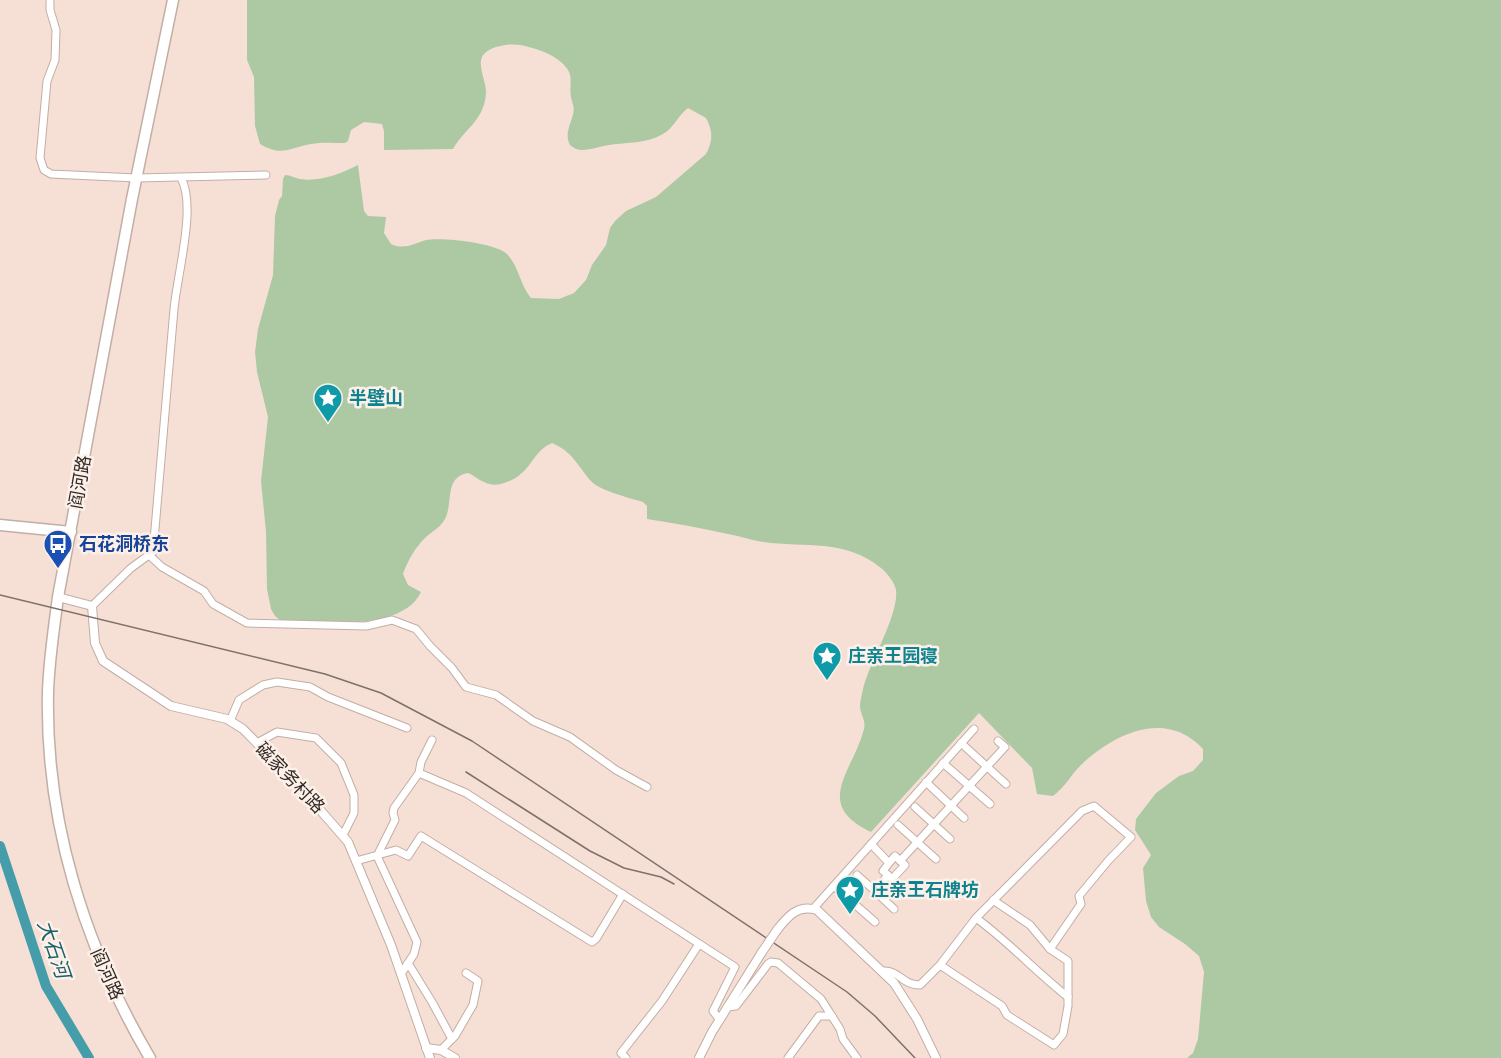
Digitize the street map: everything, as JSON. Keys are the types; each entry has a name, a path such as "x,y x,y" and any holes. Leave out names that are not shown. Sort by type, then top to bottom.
{"main road":[{"name":"阎河路","path":"150,1058 107,977 70,871 59,826 51,763 48,693 58,597 136,178 173,0"},
{"path":"0,525 71,532"}],"street":[{"path":"50,2 56,30 55,60 48,81 40,158 44,170 51,174 136,178 266,175"},
{"path":"58,597 92,606 131,568 153,552 174,306 187,218 186,187 181,178"},
{"path":"149,555 162,567 204,591 213,604 247,623 366,626 392,620 416,629 452,668 466,687 496,695 533,721 570,737 616,770 647,788"},
{"name":"磁家务村路","path":"92,606 95,643 103,661 171,706 230,721 243,729 343,835 391,945 430,1058"},
{"path":"230,721 240,700 263,685 277,682 310,687 327,697 407,728"},
{"path":"813,909 974,729"},
{"path":"257,743 277,732 316,738 340,763 354,795 354,813 343,835"},
{"path":"401,974 414,954 417,942 378,856 395,820 394,808 419,773 421,762 432,740"},
{"path":"900,861 1005,747 998,741"},
{"path":"961,743 1006,784"},
{"path":"943,763 990,804"},
{"path":"419,773 465,793 735,967 713,1011 720,1020"},
{"path":"926,782 964,818"},
{"path":"884,971 892,971 910,985 920,985 940,965 976,918 993,900 1082,811 1095,806 1131,837 1079,896 1082,903 1050,949"},
{"path":"915,807 950,839"},
{"path":"898,825 936,859"},
{"path":"356,861 396,850 408,856 421,836 592,942 623,894"},
{"path":"871,844 889,863"},
{"path":"895,856 905,865 892,879 882,871 889,863 895,856"},
{"path":"857,875 894,909"},
{"path":"875,891 888,875"},
{"path":"834,885 874,922"},
{"path":"940,965 1002,1006 1007,1014 1054,1045 1063,1034 1068,997 1068,962 1050,949 1030,925 993,900"},
{"path":"699,1058 727,1007 777,930 790,914 803,908 817,910 884,971 916,1019 936,1058"},
{"path":"976,918 999,935 1036,972 1068,997"},
{"path":"626,1058 621,1053 662,1001 699,944"},
{"path":"727,1007 736,1006 771,962 778,963 817,994 832,1016 843,1039 857,1058"},
{"path":"408,963 452,1039"},
{"path":"441,1050 452,1039 473,1005 478,981 466,974"},
{"path":"788,1058 819,1017 832,1016"},
{"path":"426,1048 441,1050 455,1058"}],"green space":[{"path":"247,0 1501,0 1501,1058 1187,1058 1193,1053 1198,1039 1204,972 1199,956 1159,927 1151,917 1146,901 1143,868 1151,855 1135,830 1136,819 1156,793 1179,776 1193,771 1203,760 1203,749 1189,737 1173,730 1157,728 1141,730 1125,735 1094,753 1053,796 1037,794 1032,768 979,713 871,832 853,821 843,810 840,798 841,786 864,729 860,707 866,678 896,600 896,590 888,575 867,559 839,548 763,542 647,519 647,506 643,502 597,486 566,451 552,443 540,451 522,473 507,482 490,484 468,473 456,479 451,489 445,518 418,546 403,574 408,585 421,592 411,605 397,614 379,619 337,623 281,621 275,616 271,609 267,589 266,532 261,481 268,417 257,372 255,352 258,329 273,275 275,216 282,196 285,175 307,180 315,179 337,174 358,165 364,211 368,216 386,217 384,233 391,244 404,246 426,240 444,239 492,247 501,250 511,259 531,298 559,299 574,293 586,280 592,265 606,245 610,228 615,221 626,211 656,197 706,154 711,136 706,118 688,108 670,128 657,137 589,149 576,149 568,141 568,129 574,109 568,70 559,60 546,53 512,44 492,49 482,57 481,66 486,87 485,102 478,117 453,149 384,150 382,124 364,122 351,130 348,141 345,143 315,143 286,150 274,150 260,144 255,126 254,77 247,60"}],"waterway":[{"name":"大石河","path":"0,846 46,986 89,1058"}],"railway":[{"path":"0,595 325,674 381,693 472,741 847,992 875,1016 915,1058"},
{"path":"466,772 590,851 624,868 661,877 674,884"}],"place":[{"name":"半壁山","path":"328,424"},
{"name":"石花洞桥东","path":"58,570"},
{"name":"庄亲王园寝","path":"827,682"},
{"name":"庄亲王石牌坊","path":"850,916"}]}
